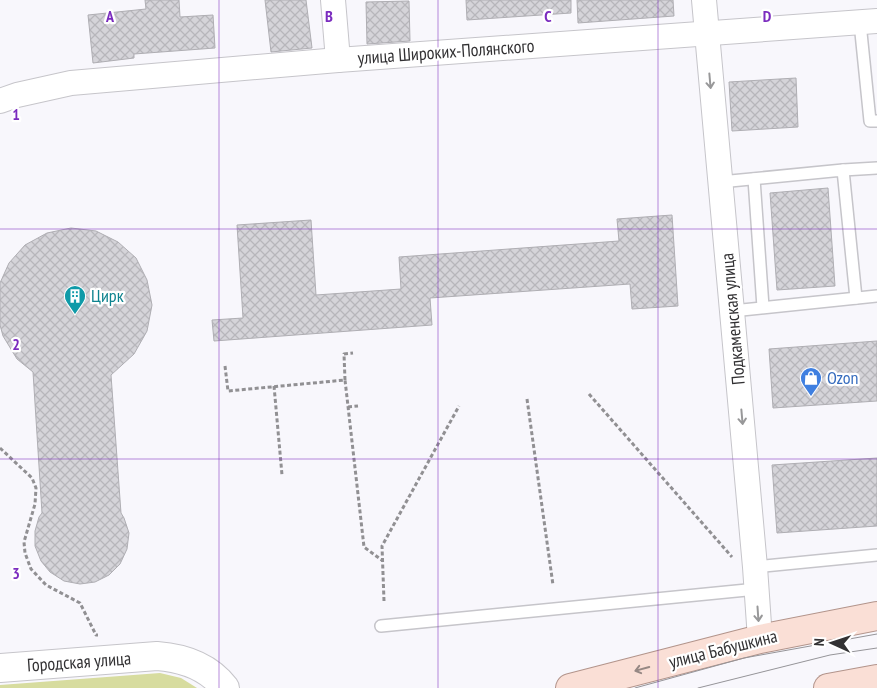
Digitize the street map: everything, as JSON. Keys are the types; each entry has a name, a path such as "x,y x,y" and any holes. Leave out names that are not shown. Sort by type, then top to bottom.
{"main road":[{"name":"улица Бабушкина","path":"570,688 760,639 877,616"},
{"path":"828,688 877,679"}],"street":[{"path":"333,0 338,60"},
{"name":"Подкаменская улица","path":"704,0 732,311 749,572 760,639"},
{"name":"улица Широких-Полянского","path":"8,98 71,84 338,60 869,22"},
{"name":"Городская улица","path":"0,668 157,656 186,660 201,667 222,686"}],"lane":[{"path":"869,22 870,121 877,121"},
{"path":"720,182 877,168"},
{"path":"843,170 856,298"},
{"path":"754,179 764,308"},
{"path":"732,311 877,296"},
{"path":"381,626 877,555"}],"path":[{"path":"353,353 344,354 345,380 364,547 383,561"},
{"path":"226,366 228,391 345,380"},
{"path":"274,386 282,475"},
{"path":"590,394 749,572"},
{"path":"527,400 552,585"},
{"path":"348,406 358,406"},
{"path":"384,601 382,546 459,406"},
{"path":"0,448 32,478 36,488 35,504 24,542 30,569 46,585 80,603 96,635 105,634"}],"green space":[{"path":"160,673 181,678 197,688 0,688 0,685"}],"building":[{"path":"145,0 179,0 180,17 213,15 215,48 134,54 134,58 93,63 88,15 146,9"},
{"path":"265,0 306,0 312,48 271,52"},
{"path":"466,0 571,0 571,13 467,20"},
{"path":"577,0 673,0 674,16 578,23"},
{"path":"409,1 410,41 367,44 366,2"},
{"path":"796,78 798,127 732,131 729,82"},
{"path":"828,188 835,286 777,290 770,193"},
{"path":"672,215 678,306 632,309 630,284 430,298 432,325 214,341 212,320 243,318 237,225 311,220 316,295 401,289 399,257 619,241 617,219"},
{"path":"71,228 96,231 118,242 136,258 147,280 152,305 147,331 134,354 111,375 121,513 129,533 127,549 120,564 109,575 95,582 80,584 64,581 50,572 41,561 35,546 35,531 42,513 33,372 17,359 3,336 0,325 0,283 9,263 25,245 47,233"},
{"path":"877,341 877,401 773,408 769,349"},
{"path":"877,458 877,526 777,533 772,465"}],"tram line":[{"path":"635,688 744,658 877,634"},
{"path":"698,688 830,655 877,648"}],"place":[{"name":"Цирк","path":"75,315"},
{"name":"Ozon","path":"811,397"}]}
